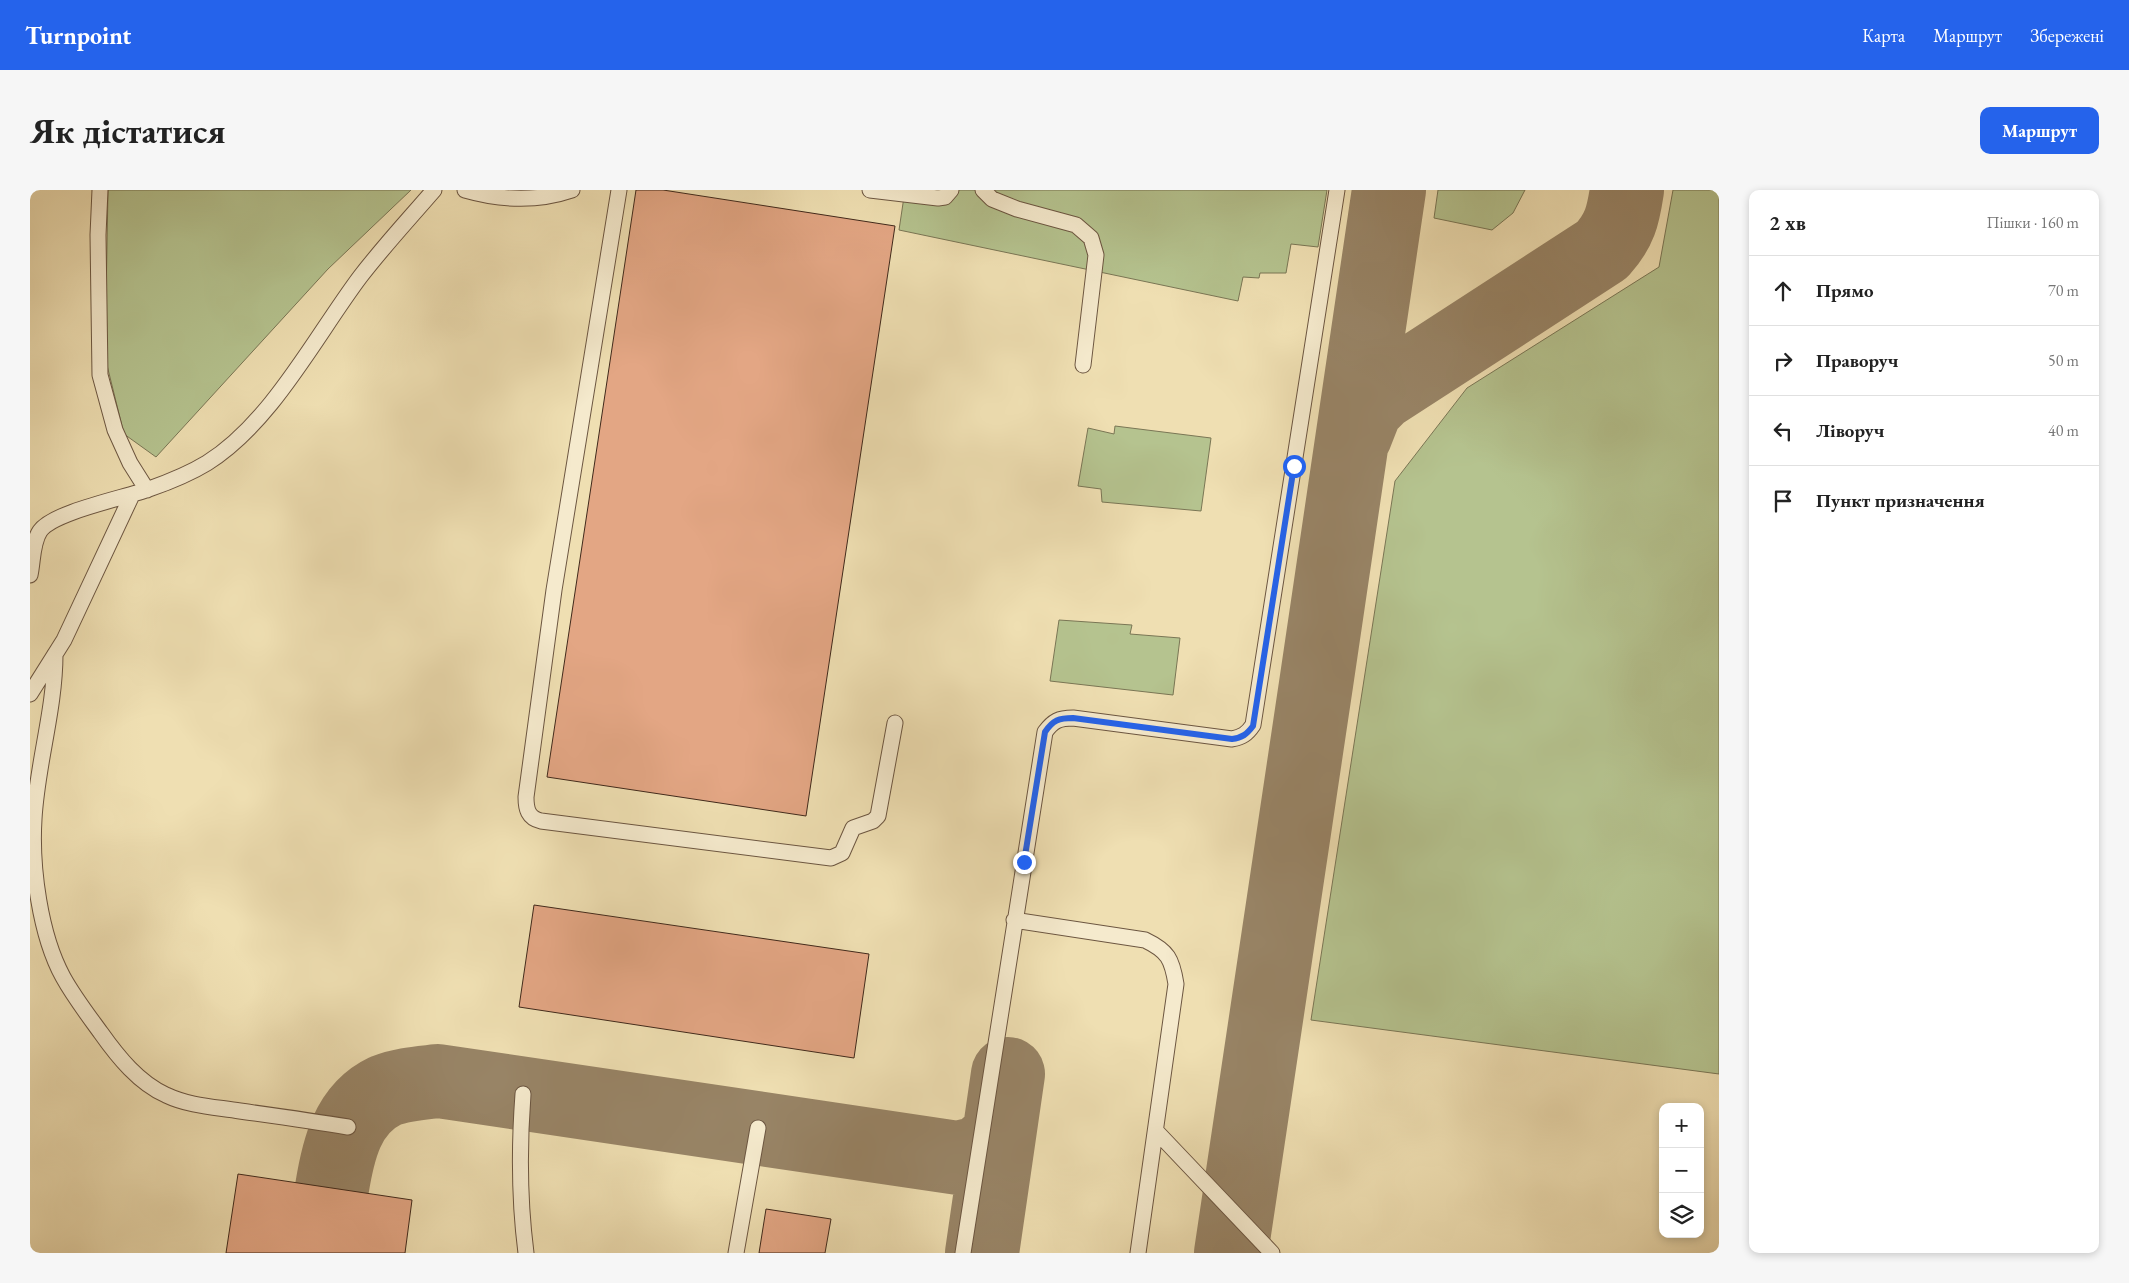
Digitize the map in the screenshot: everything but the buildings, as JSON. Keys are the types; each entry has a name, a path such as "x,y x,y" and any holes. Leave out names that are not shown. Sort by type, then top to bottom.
{"lane":[{"path":"100,190 98,245 100,375 116,430 130,463 147,490"},
{"path":"30,575 35,543 45,525 69,514 132,495 178,478 207,463 225,450 258,419 361,276 434,190"},
{"path":"465,190 533,199 556,196 572,190"},
{"path":"619,190 554,590 526,796 526,809 536,820 542,821 831,858 842,854 853,828 872,821 878,816 895,724"},
{"path":"870,190 938,198 945,196 951,190"},
{"path":"983,190 992,199 1017,209 1076,225 1091,238 1096,256 1083,365"},
{"path":"963,1253 1045,732 1051,723 1061,718 1232,739 1240,738 1248,733 1253,726 1337,190"},
{"path":"30,694 64,640 132,495"},
{"path":"55,654 54,682 34,817 33,858 42,915 52,951 63,976 82,1007 124,1063 146,1082 166,1095 193,1104 348,1126"},
{"path":"1014,920 1145,940 1162,948 1173,964 1176,984 1138,1253"},
{"path":"523,1094 519,1158 526,1253"},
{"path":"736,1253 758,1128"},
{"path":"1156,1131 1272,1253"}],"green space":[{"path":"108,190 411,190 328,269 156,457 124,434 105,357"},
{"path":"905,190 1327,190 1318,247 1291,244 1286,273 1260,273 1259,278 1243,277 1238,301 899,230"},
{"path":"1438,190 1525,190 1513,213 1492,230 1434,218"},
{"path":"1673,190 1719,190 1719,1074 1311,1020 1395,481 1467,388 1659,267"},
{"path":"1115,426 1211,438 1201,511 1102,502 1101,489 1078,486 1088,428 1114,434"},
{"path":"1059,620 1132,625 1130,634 1180,638 1173,695 1050,681"}],"taxiway":[{"path":"1231,1253 1389,190"},
{"path":"1355,436 1366,408 1380,394 1602,250 1613,236 1620,222 1627,190"},
{"path":"982,1253 1008,1074"},
{"path":"332,1188 337,1160 346,1132 362,1109 372,1099 385,1091 412,1084 438,1081 958,1158 979,1153 999,1136"}],"route":[{"path":"1024,862 1045,732 1051,723 1061,718 1073,718 1232,739 1240,738 1248,733 1253,726 1294,466"}]}
